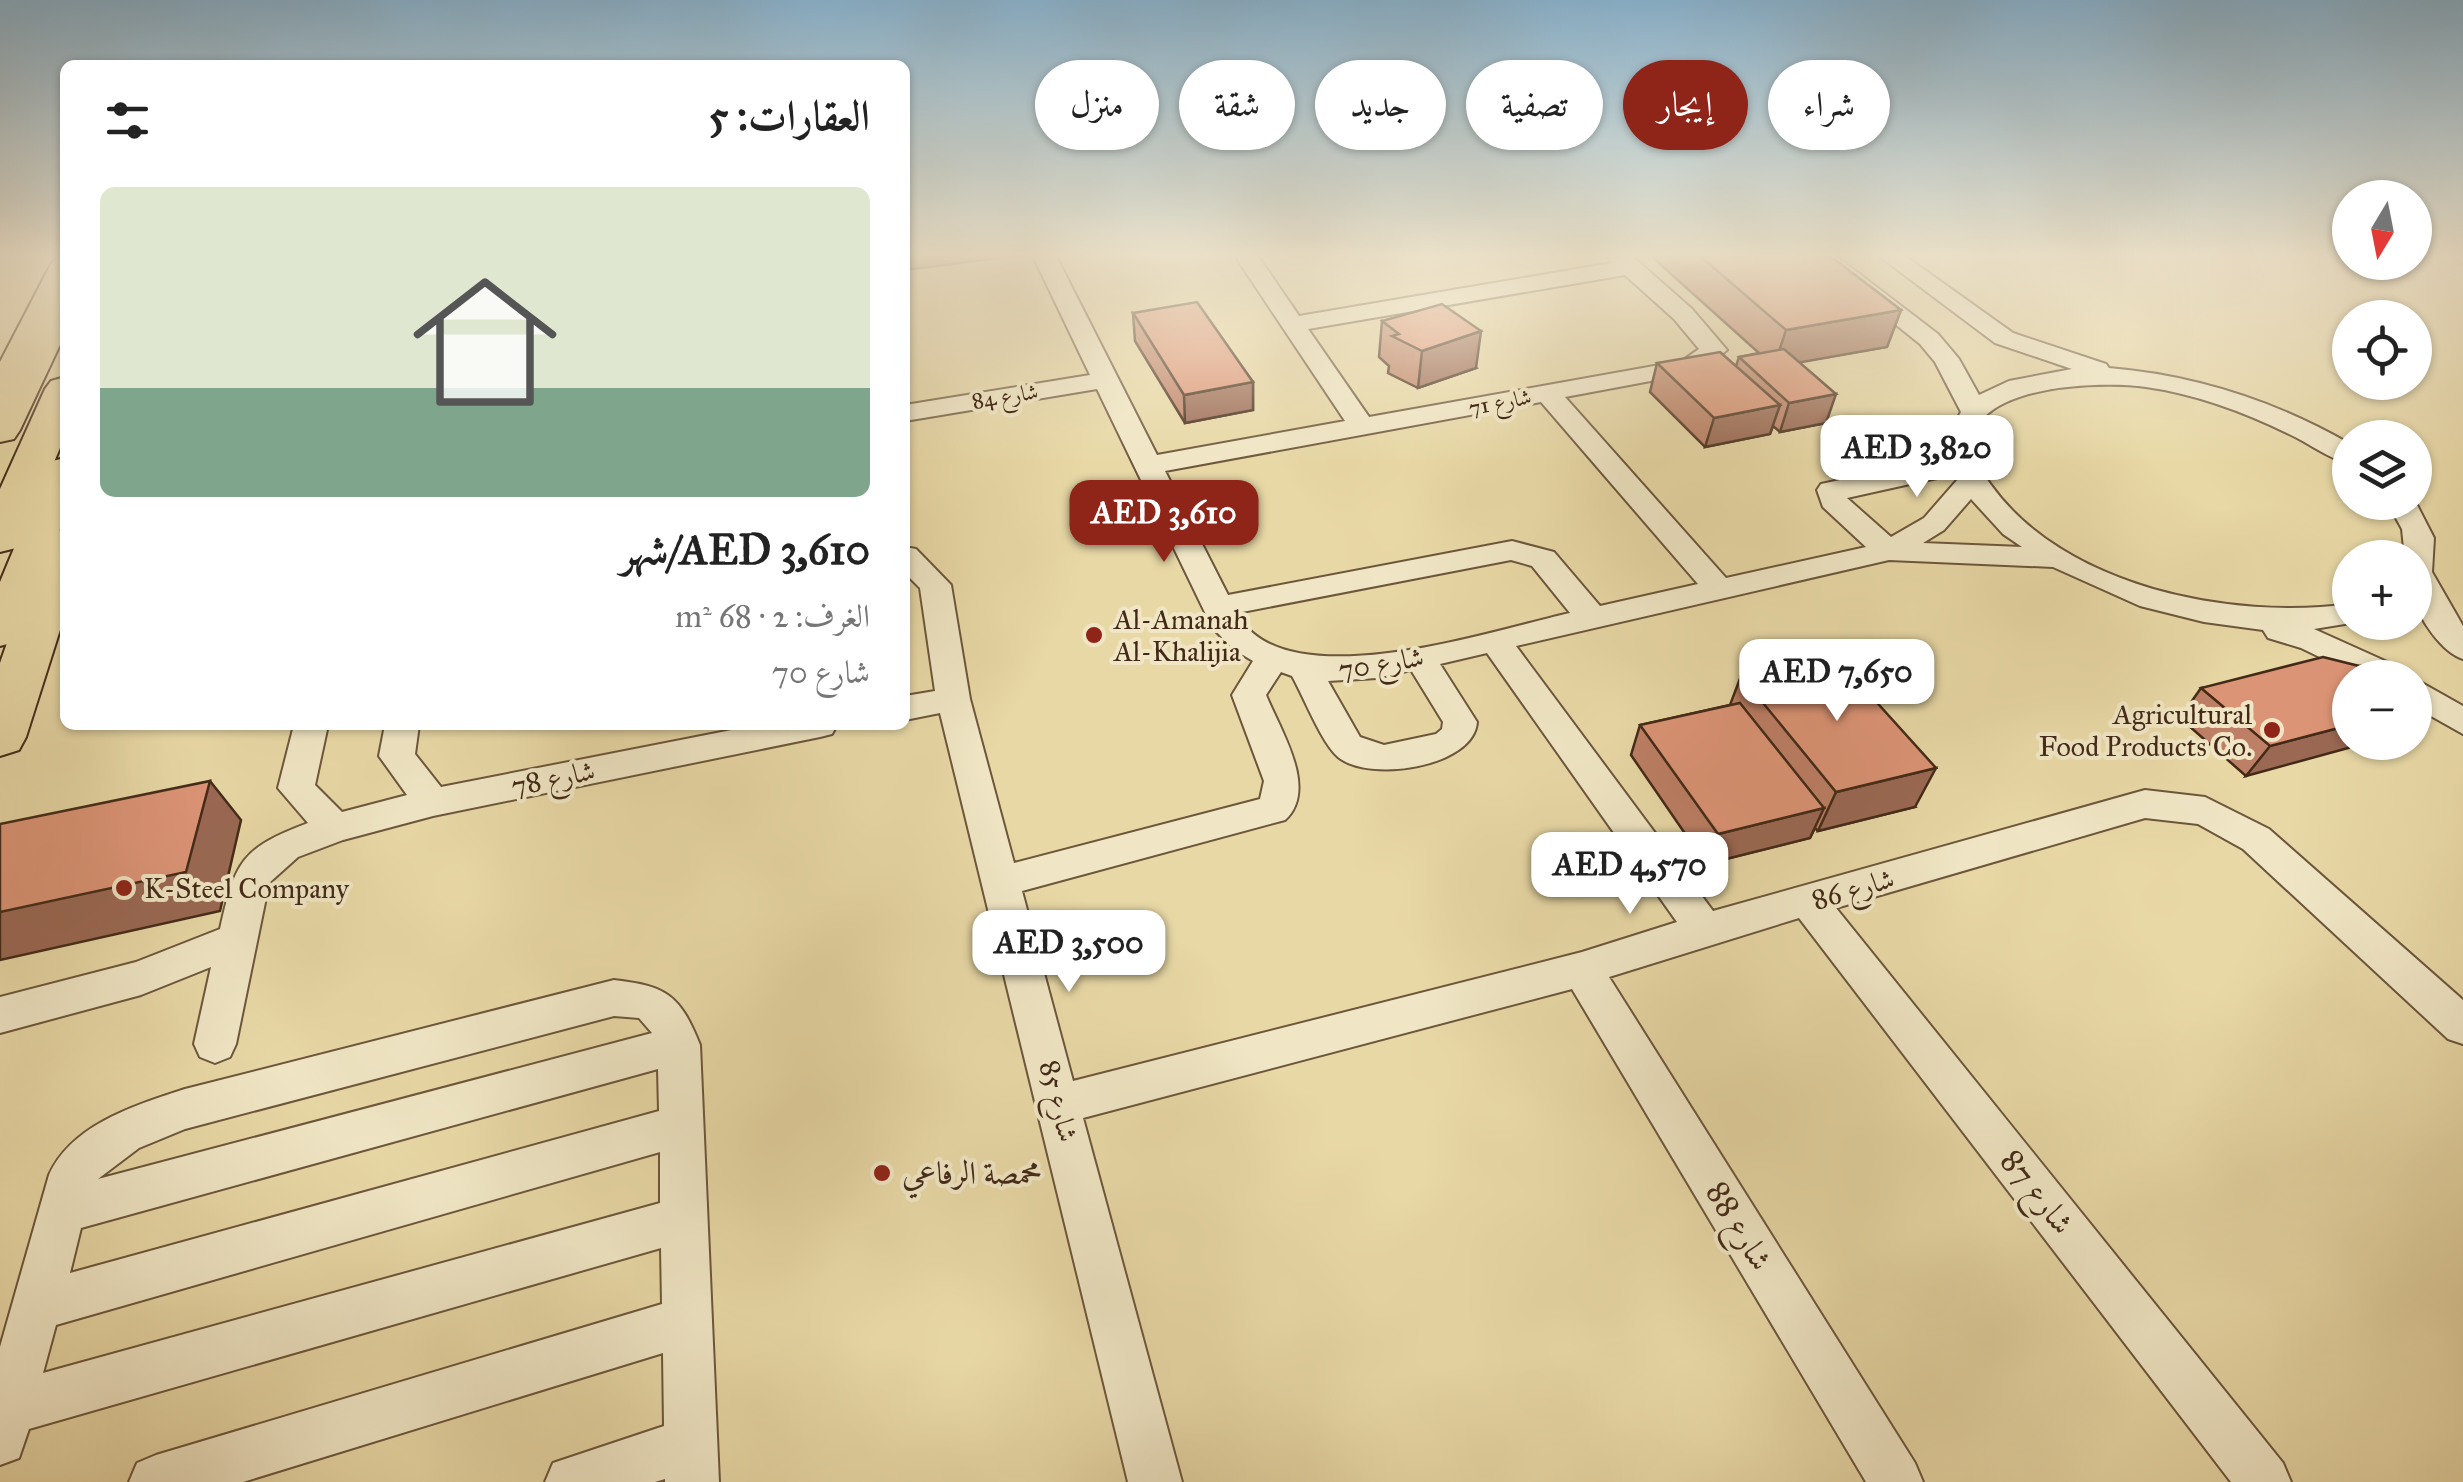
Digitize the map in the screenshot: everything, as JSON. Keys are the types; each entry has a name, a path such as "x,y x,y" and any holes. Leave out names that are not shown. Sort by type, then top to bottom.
{"highway":[{"path":"0,348 13,325"},
{"path":"0,430 51,325"},
{"path":"0,538 60,400"},
{"path":"0,737 60,558"}],"main road":[{"path":"0,394 35,325"},
{"path":"0,632 60,482"}],"street":[{"path":"1077,325 1228,627 1246,646 1289,665 1348,746 1364,756 1384,758 1448,744 1459,734 1460,722 1420,658"},
{"path":"1291,325 1363,428"},
{"name":"شارع 71","path":"1149,465 1690,366 1714,350 1693,325"},
{"path":"1910,325 1946,359 1974,411"},
{"path":"1987,325 2004,338 2122,377"},
{"path":"2332,445 2238,402 2170,384 2122,377 2032,382 1998,394 1974,411 1962,434 1968,471 1991,506 2021,533 2059,558 2142,594 2235,616 2312,640 2355,660"},
{"name":"شارع 84","path":"910,412 1104,380"},
{"path":"1547,394 1720,590"},
{"path":"1889,551 1833,501 1831,490 1968,471"},
{"name":"شارع 70","path":"1889,551 1934,524 1968,471"},
{"path":"1217,607 1512,550 1543,559 1593,619"},
{"name":"شارع 70","path":"1289,665 1342,672 1420,658 1889,551 2059,558"},
{"name":"شارع 85","path":"910,561 935,585 954,699 1155,1482"},
{"path":"2432,605 2463,648"},
{"path":"2235,616 2286,621 2332,616"},
{"path":"1495,641 1704,930"},
{"path":"1003,881 1272,810 1281,802 1282,781 1250,695 1256,680 1289,665"},
{"path":"910,707 954,699"},
{"path":"2432,702 2463,722"},
{"path":"310,730 296,788 336,828"},
{"path":"401,730 398,756 433,802"},
{"name":"شارع 78","path":"215,1044 251,876 285,847 336,828 433,802 795,730"},
{"name":"شارع 86","path":"1060,1104 1582,969 1704,930 2145,804 2205,811 2256,839 2463,1026"},
{"name":"شارع 87","path":"1809,902 2264,1482"},
{"path":"0,1015 141,978 238,940"},
{"name":"شارع 88","path":"1582,969 1896,1482"},
{"path":"4,1424 72,1174 90,1153 126,1129 185,1109 614,998 650,1002 671,1025 679,1045 691,1463 572,1482"},
{"path":"62,1212 679,1045"},
{"path":"37,1306 681,1125"},
{"path":"4,1424 684,1219"},
{"path":"156,1482 687,1320"}],"building":[{"path":"1141,325 1213,325 1253,382 1184,395"},
{"path":"1387,325 1473,325 1481,331 1422,351 1392,336 1399,334"},
{"path":"1780,325 1814,325 1786,330"},
{"path":"1784,349 1836,394 1789,403 1739,357"},
{"path":"1720,352 1780,405 1714,418 1657,363"},
{"path":"1834,655 1936,768 1836,792 1741,676"},
{"path":"2323,657 2335,660 2332,730 2270,746 2201,688"},
{"path":"1740,703 1824,808 1718,834 1640,725"},
{"path":"210,781 186,872 0,912 0,824"}],"place":[{"name":"Al-Amanah Al-Khalijia","path":"1094,635"},
{"name":"Agricultural Food Products Co.","path":"2272,730"},
{"name":"K-Steel Company","path":"124,888"},
{"name":"محمصة الرفاعي","path":"882,1173"}]}
